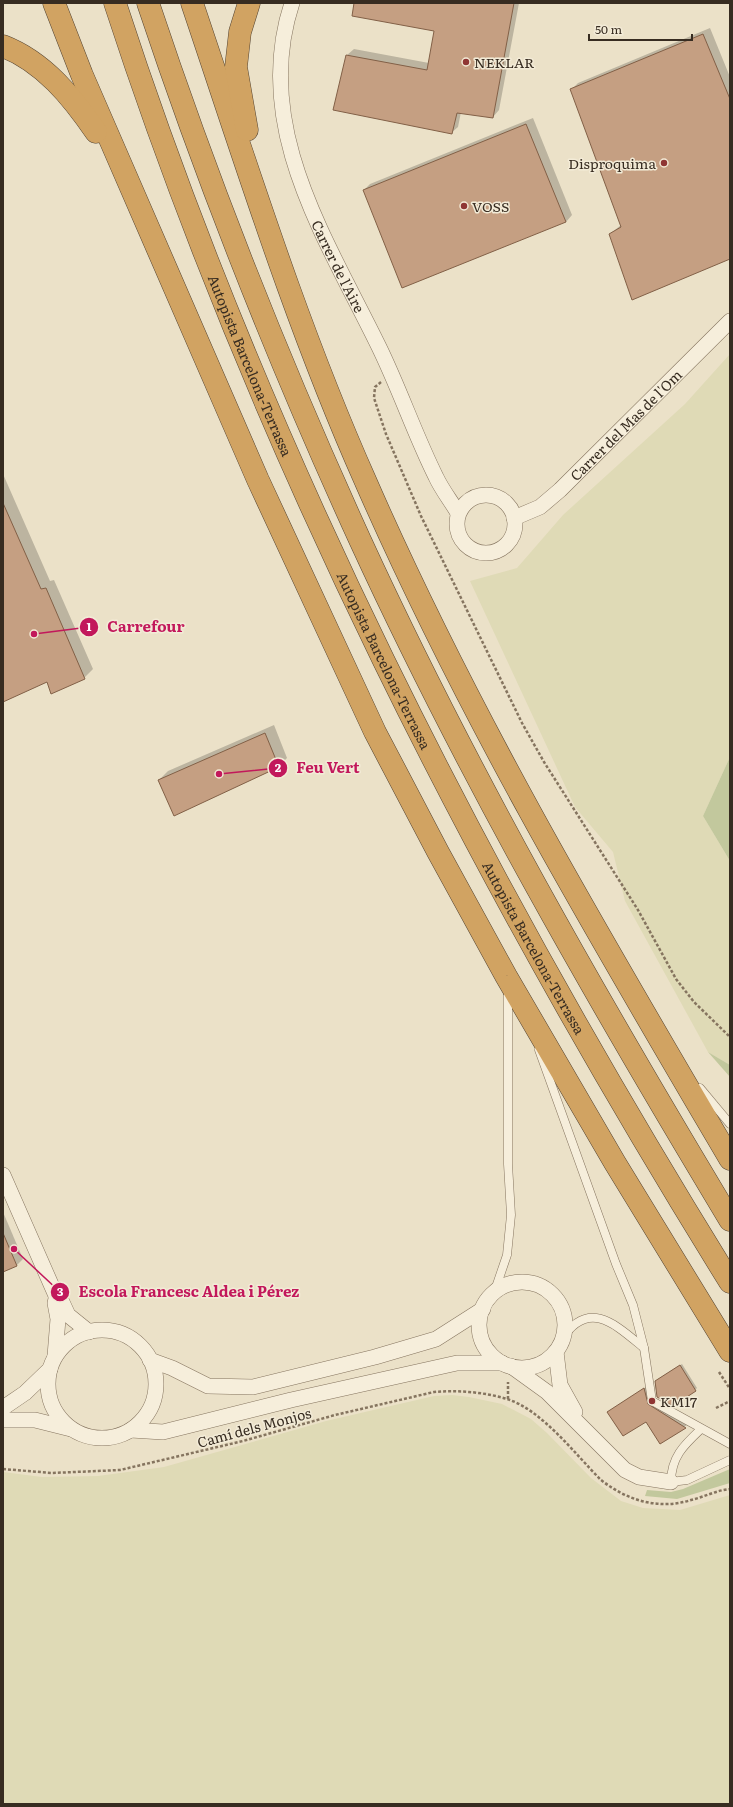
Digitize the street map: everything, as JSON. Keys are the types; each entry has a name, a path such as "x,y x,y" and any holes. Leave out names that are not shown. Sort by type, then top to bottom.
{"highway":[{"path":"54,3 82,75 258,480 375,732 438,852 532,1022 615,1163 730,1351"},
{"name":"Autopista Barcelona-Terrassa","path":"115,3 175,173 227,310 335,562 428,750 496,879 630,1118 730,1282"},
{"path":"148,3 217,200 304,413 361,541 414,652 514,846 650,1086 730,1220"},
{"path":"192,3 247,170 299,317 365,481 470,701 526,807 730,1159"},
{"path":"249,3 240,32 236,67 241,104 248,137 299,317"},
{"path":"3,46 39,66 66,91 98,134 138,204"}],"street":[{"name":"Carrer de l'Aire","path":"292,3 281,55 280,87 286,136 300,180 391,374 437,478 458,513"},
{"name":"Carrer del Mas de l'Om","path":"514,518 540,507 560,490 730,321"},
{"path":"490,495 500,499 508,506 514,518 514,530 506,545 493,553 486,554 471,550 460,540 456,525 458,513 464,504 472,498 490,495"},
{"path":"3,1175 57,1298 62,1302 68,1315 89,1332"},
{"path":"582,1426 560,1384 559,1346 564,1332 564,1316 557,1301 546,1290 531,1284 520,1283 508,1285 494,1293 483,1309 480,1322 483,1342 491,1354 547,1392 625,1470 639,1477 671,1482"},
{"path":"57,1298 55,1303 58,1319 53,1362 48,1385 52,1404 62,1421 74,1430"},
{"path":"150,1360 172,1368 208,1386 253,1387 375,1357 429,1341 448,1332 483,1309"},
{"path":"3,1408 25,1393 73,1338 89,1332 104,1330 119,1333 133,1340 145,1351 155,1371 156,1394 151,1408 142,1421 131,1430 119,1436 93,1438 74,1430 35,1420 3,1420"},
{"path":"131,1430 163,1432 291,1400 457,1363 532,1367 545,1361 559,1346"}],"lane":[{"path":"494,1293 507,1255 511,1215 508,1164 508,998 506,976"},
{"path":"632,992 670,1039 678,1054"},
{"path":"532,1022 543,1062 616,1264 633,1305 644,1348 652,1401 730,1444"},
{"path":"693,1078 730,1124"},
{"path":"559,1346 569,1329 588,1317 606,1320 620,1328 644,1348"},
{"path":"701,1429 679,1450 671,1472 671,1482 687,1480 730,1460"}],"path":[{"path":"391,374 375,387 373,392 386,434 422,516 522,723 544,762 638,910 676,979 694,1002 730,1037"},
{"path":"719,1372 730,1388"},
{"name":"Camí dels Monjos","path":"3,1469 52,1473 120,1470 243,1441 335,1415 434,1392 476,1393 508,1399"},
{"path":"716,1408 730,1401"}],"shaded area":[{"path":"730,354 730,757 703,816 730,861 730,1065 708,1052 625,901 613,852 575,807 470,581 517,568 563,515 685,404"},
{"path":"452,1395 502,1404 531,1419 547,1433 591,1478 621,1501 643,1508 680,1510 730,1495 730,1804 3,1804 3,1472 42,1477 98,1476 164,1467 326,1421 434,1396"}],"green space":[{"path":"730,757 730,861 703,816"},
{"path":"708,1052 730,1065 730,1077"},
{"path":"730,1469 730,1483 677,1499 645,1496 647,1490 671,1492 683,1489"}],"building":[{"name":"NEKLAR","path":"354,3 514,3 493,118 457,113 452,134 333,110 346,55 427,70 434,31 352,16"},
{"name":"Disproquima","path":"703,34 730,99 730,259 632,300 609,234 621,227 570,89"},
{"name":"VOSS","path":"526,124 566,222 402,288 363,190"},
{"path":"3,503 41,589 46,588 85,679 51,694 47,682 3,702"},
{"path":"265,733 279,767 174,816 158,780"},
{"path":"3,1233 17,1266 3,1272"},
{"path":"680,1365 696,1391 673,1406 657,1397 655,1381"},
{"path":"644,1388 648,1404 686,1428 660,1444 646,1422 623,1436 607,1412"}],"place":[{"name":"NEKLAR","path":"466,62"},
{"name":"Disproquima","path":"664,163"},
{"name":"VOSS","path":"464,206"},
{"name":"Carrefour","path":"34,634"},
{"name":"Feu Vert","path":"219,774"},
{"name":"Escola Francesc Aldea i Pérez","path":"14,1249"},
{"name":"KM17","path":"652,1401"}]}
